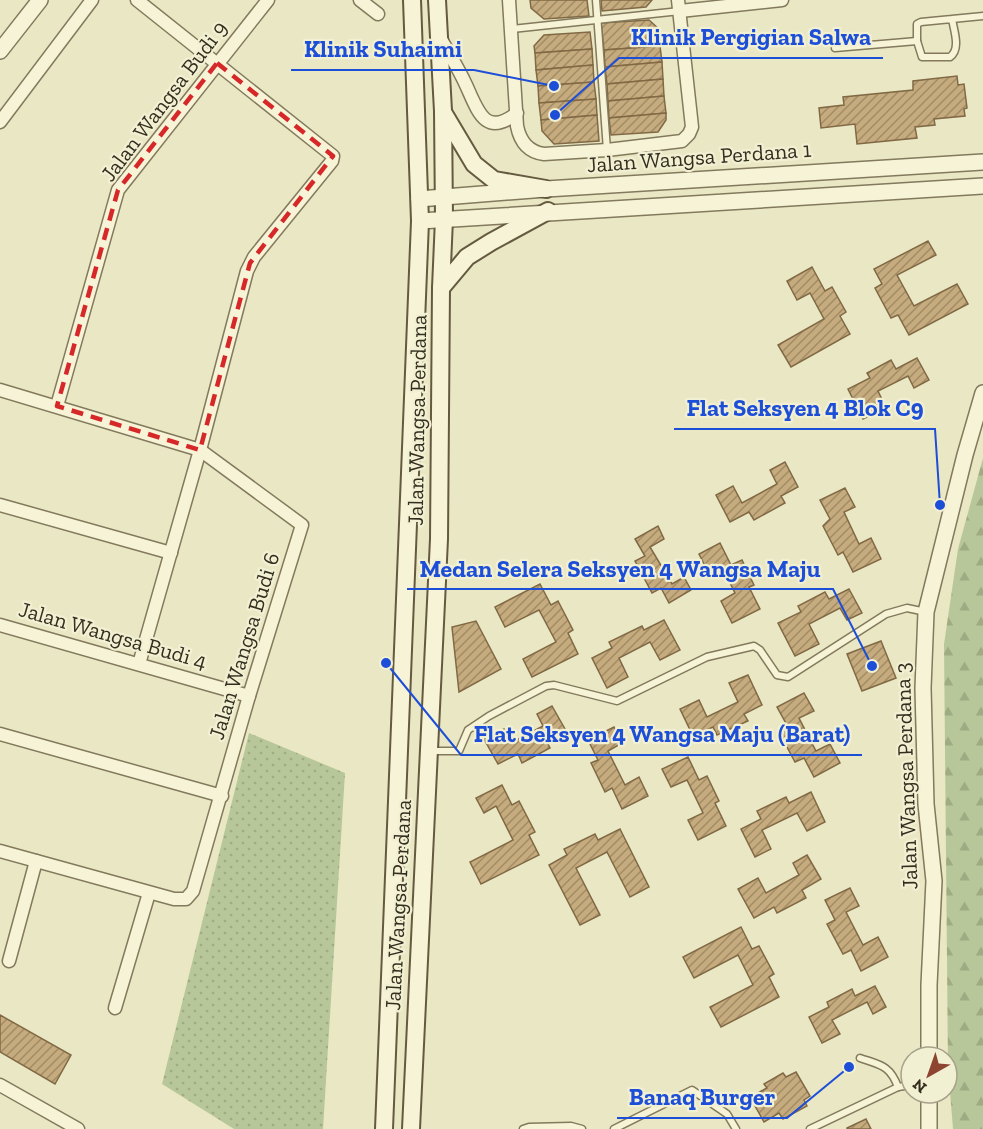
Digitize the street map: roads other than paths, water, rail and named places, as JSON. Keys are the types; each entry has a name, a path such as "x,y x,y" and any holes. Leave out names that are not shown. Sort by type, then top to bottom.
{"main road":[{"name":"Jalan Wangsa Perdana","path":"384,1129 420,221 412,0"},
{"name":"Jalan Wangsa Perdana","path":"411,1129 439,540 441,288 444,219 443,111 437,0"},
{"path":"443,111 474,164 494,180 546,189"},
{"path":"441,288 467,257 490,242 548,212"}],"street":[{"path":"0,51 40,0"},
{"path":"0,122 92,0"},
{"path":"137,0 333,156 332,161 250,263 139,664"},
{"name":"Jalan Wangsa Budi 9","path":"57,406 118,190 268,0"},
{"path":"360,0 378,14"},
{"path":"509,0 520,138 536,153 607,150 682,141 689,135 692,127 679,5 782,0"},
{"path":"438,33 466,85 473,105 485,119 495,123 504,123 517,113"},
{"name":"Jalan Wangsa Perdana 1","path":"419,199 978,160"},
{"name":"Jalan Wangsa Perdana 1","path":"420,221 983,186"},
{"path":"0,390 200,450"},
{"name":"Jalan Wangsa Perdana 3","path":"929,1045 929,985 934,881 926,804 923,688 926,612 983,393"},
{"name":"Jalan Wangsa Budi 6","path":"149,893 174,899 186,899 193,891 249,696 302,525 200,450"},
{"path":"0,505 171,553"},
{"name":"Jalan Wangsa Budi 4","path":"0,625 249,696"},
{"path":"0,734 222,796"},
{"path":"0,851 149,893 115,1008"},
{"path":"9,962 36,861"},
{"path":"0,1085 78,1129"},
{"path":"929,1105 929,1129"}],"lane":[{"path":"596,0 607,150"},
{"path":"512,29 598,19 679,5"},
{"path":"952,19 957,50 950,57 922,57 916,27 921,22 952,19 983,16"},
{"path":"835,48 917,41"},
{"path":"428,751 459,751 468,730 489,716 546,686 554,685 617,701 707,657 754,646 760,650 777,675 788,677 886,614 907,608 926,612"},
{"path":"810,1129 898,1087 894,1076 887,1068 860,1058"},
{"path":"614,1129 692,1090 727,1114 736,1129"},
{"path":"523,1129 529,1126 571,1126 582,1129"}],"place":[{"name":"Klinik Suhaimi","path":"554,86"},
{"name":"Klinik Pergigian Salwa","path":"555,115"},
{"name":"Flat Seksyen 4 Blok C9","path":"940,505"},
{"name":"Flat Seksyen 4 Wangsa Maju (Barat)","path":"386,663"},
{"name":"Medan Selera Seksyen 4 Wangsa Maju","path":"872,666"},
{"name":"Banaq Burger","path":"849,1067"}]}
